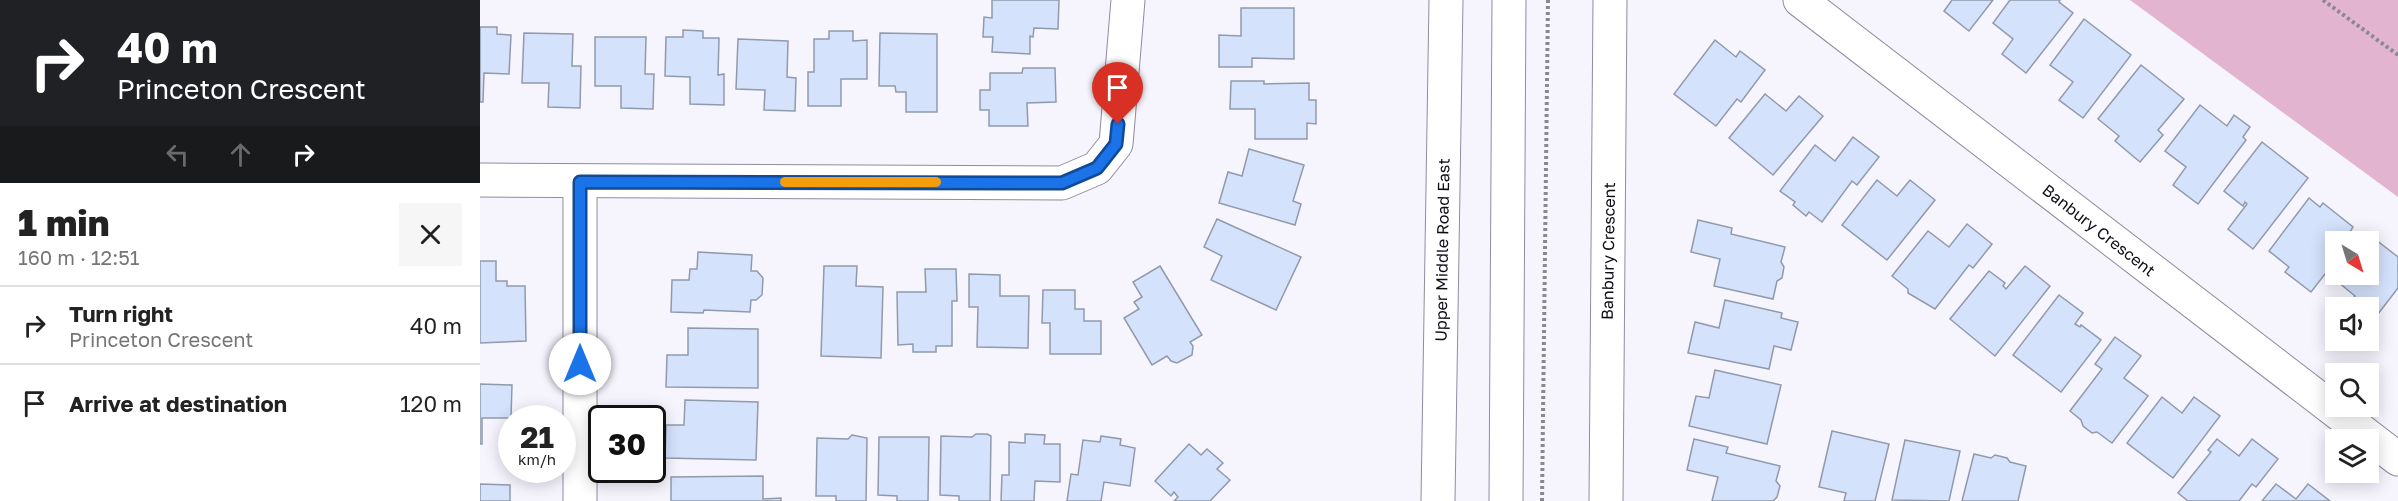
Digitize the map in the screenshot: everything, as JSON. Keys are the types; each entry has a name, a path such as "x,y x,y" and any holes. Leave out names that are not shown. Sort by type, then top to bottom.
{"street":[{"path":"480,180 1062,183 1097,168 1116,144 1128,0"},
{"name":"Upper Middle Road East","path":"1438,501 1446,0"},
{"path":"1506,501 1509,0"},
{"name":"Banbury Crescent","path":"1606,501 1610,0"},
{"name":"Banbury Crescent","path":"1800,0 2398,459"},
{"path":"580,182 580,501"}],"path":[{"path":"1542,501 1548,0"},
{"path":"2323,0 2398,55"}],"shaded area":[{"path":"2130,0 2398,0 2398,197"}],"building":[{"path":"992,0 1059,0 1058,29 1034,28 1033,37 1030,36 1030,54 992,52 993,37 983,37 984,17 992,18"},
{"path":"1952,0 1993,0 1969,31 1944,11"},
{"path":"2010,0 2060,0 2059,2 2073,13 2026,73 2002,54 2013,39 1993,23"},
{"path":"1241,8 1294,8 1294,59 1252,58 1252,67 1219,67 1219,35 1241,36"},
{"path":"2084,19 2131,55 2083,118 2059,100 2073,82 2050,65"},
{"path":"480,27 497,27 497,34 511,35 509,74 484,73 483,102 480,102"},
{"path":"683,30 703,31 703,38 719,38 718,75 724,74 724,105 690,104 690,77 665,76 666,37 683,37"},
{"path":"829,31 853,31 853,41 867,40 867,79 841,79 841,106 808,106 808,72 814,72 814,39 829,39"},
{"path":"524,33 573,34 572,66 581,66 580,108 548,107 549,83 522,83"},
{"path":"880,33 937,34 937,112 906,112 906,92 896,92 895,86 879,86"},
{"path":"595,37 646,37 645,74 654,74 653,109 621,108 621,86 595,86"},
{"path":"738,39 788,41 787,77 796,78 795,111 764,110 765,90 736,89"},
{"path":"1715,40 1736,57 1740,51 1765,70 1741,102 1737,99 1716,126 1674,94"},
{"path":"2141,65 2184,99 2158,130 2163,135 2140,162 2115,141 2119,136 2098,119"},
{"path":"1023,68 1055,68 1056,102 1027,103 1028,126 989,126 989,110 980,110 980,90 990,90 990,73 1022,73"},
{"path":"1231,81 1264,81 1264,84 1309,83 1309,100 1316,100 1316,124 1307,123 1307,139 1255,139 1255,109 1230,109"},
{"path":"1765,94 1786,111 1799,96 1823,116 1773,175 1729,138"},
{"path":"2200,105 2227,126 2234,115 2250,127 2243,137 2246,140 2198,204 2173,185 2186,167 2165,151"},
{"path":"1853,137 1879,157 1857,185 1852,181 1822,222 1809,212 1806,216 1793,205 1795,202 1780,191 1815,145 1835,161"},
{"path":"2262,142 2308,178 2253,249 2228,229 2247,204 2245,202 2243,206 2224,191"},
{"path":"1249,149 1304,165 1293,201 1301,204 1295,225 1219,203 1228,172 1242,176"},
{"path":"1877,180 1897,196 1910,180 1935,200 1887,260 1842,225"},
{"path":"2309,198 2320,207 2323,203 2353,227 2351,231 2325,231 2325,274 2311,292 2285,272 2289,267 2269,251"},
{"path":"1217,219 1301,257 1276,310 1211,280 1222,256 1204,247"},
{"path":"1698,220 1732,228 1731,234 1785,247 1781,262 1784,267 1782,278 1777,281 1773,299 1714,286 1720,259 1691,252"},
{"path":"1967,224 1992,244 1973,268 1969,265 1935,309 1908,293 1908,289 1892,276 1928,231 1949,247"},
{"path":"2379,242 2398,257 2398,288 2379,313 2379,297 2355,296 2342,285 2379,285"},
{"path":"698,252 752,255 751,271 757,271 763,278 762,295 756,300 751,300 750,312 704,310 703,313 671,312 672,280 689,280 690,269 697,269"},
{"path":"480,261 496,261 496,281 507,281 507,286 525,286 526,341 480,343"},
{"path":"824,266 857,266 856,286 883,287 881,358 821,356"},
{"path":"1160,266 1202,335 1190,342 1193,346 1192,355 1177,363 1171,361 1167,356 1152,365 1124,318 1139,309 1134,302 1142,297 1133,282"},
{"path":"2025,266 2050,286 1995,356 1950,319 1989,271 2005,283 2003,286 2006,289"},
{"path":"925,269 956,269 957,301 952,301 952,346 936,346 936,352 913,352 913,344 898,345 897,292 926,292"},
{"path":"969,274 1000,275 1000,296 1029,296 1028,348 977,347 978,307 969,307"},
{"path":"1043,290 1075,290 1075,309 1084,309 1084,321 1101,321 1101,354 1050,354 1050,323 1042,323"},
{"path":"2059,295 2083,313 2075,324 2080,327 2081,325 2101,340 2061,392 2013,355"},
{"path":"1725,300 1782,313 1781,318 1798,322 1791,350 1774,346 1769,369 1688,353 1695,322 1719,328"},
{"path":"688,328 758,329 758,388 666,387 667,355 688,355"},
{"path":"2115,337 2141,356 2124,378 2148,396 2112,443 2097,432 2092,433 2070,411 2102,369 2095,364"},
{"path":"1715,370 1781,385 1767,444 1689,426 1696,396 1709,398"},
{"path":"480,384 512,385 511,405 498,405 498,418 482,418 482,444 480,444"},
{"path":"2162,397 2182,413 2194,397 2220,416 2173,478 2127,443"},
{"path":"685,400 758,402 756,460 666,458 666,425 684,425"},
{"path":"1832,431 1889,444 1875,501 1844,501 1846,493 1819,487"},
{"path":"976,434 991,436 990,501 959,501 959,496 940,495 941,436 972,437"},
{"path":"1025,434 1045,435 1044,444 1060,444 1060,482 1035,481 1034,501 1001,501 1002,475 1009,475 1009,442 1025,443"},
{"path":"852,435 867,438 866,501 836,501 836,496 816,496 817,438 848,439"},
{"path":"1101,436 1121,439 1120,445 1135,448 1130,486 1104,482 1101,501 1067,501 1071,474 1078,475 1083,440 1100,442"},
{"path":"879,437 929,437 928,501 897,501 897,496 878,495"},
{"path":"1694,439 1728,447 1726,453 1780,466 1776,481 1780,486 1777,497 1773,501 1712,501 1718,477 1687,470"},
{"path":"2217,439 2239,456 2252,439 2278,459 2256,487 2252,484 2239,501 2188,501 2178,493 2211,452 2208,450"},
{"path":"1905,440 1960,451 1949,501 1892,500"},
{"path":"1189,444 1201,455 1207,449 1223,463 1217,469 1230,480 1210,501 1174,501 1178,497 1174,492 1171,496 1155,481"},
{"path":"1974,454 1991,458 1995,455 2026,466 2018,501 1962,501"},
{"path":"763,476 763,499 781,498 781,501 671,501 671,477"},
{"path":"480,484 510,485 510,501 480,501"},
{"path":"2276,484 2296,499 2308,484 2330,501 2262,501"}],"slow traffic":[{"path":"785,182 936,182"}],"route":[{"path":"580,364 580,182 1062,183 1097,168 1116,144 1118,124"}]}
